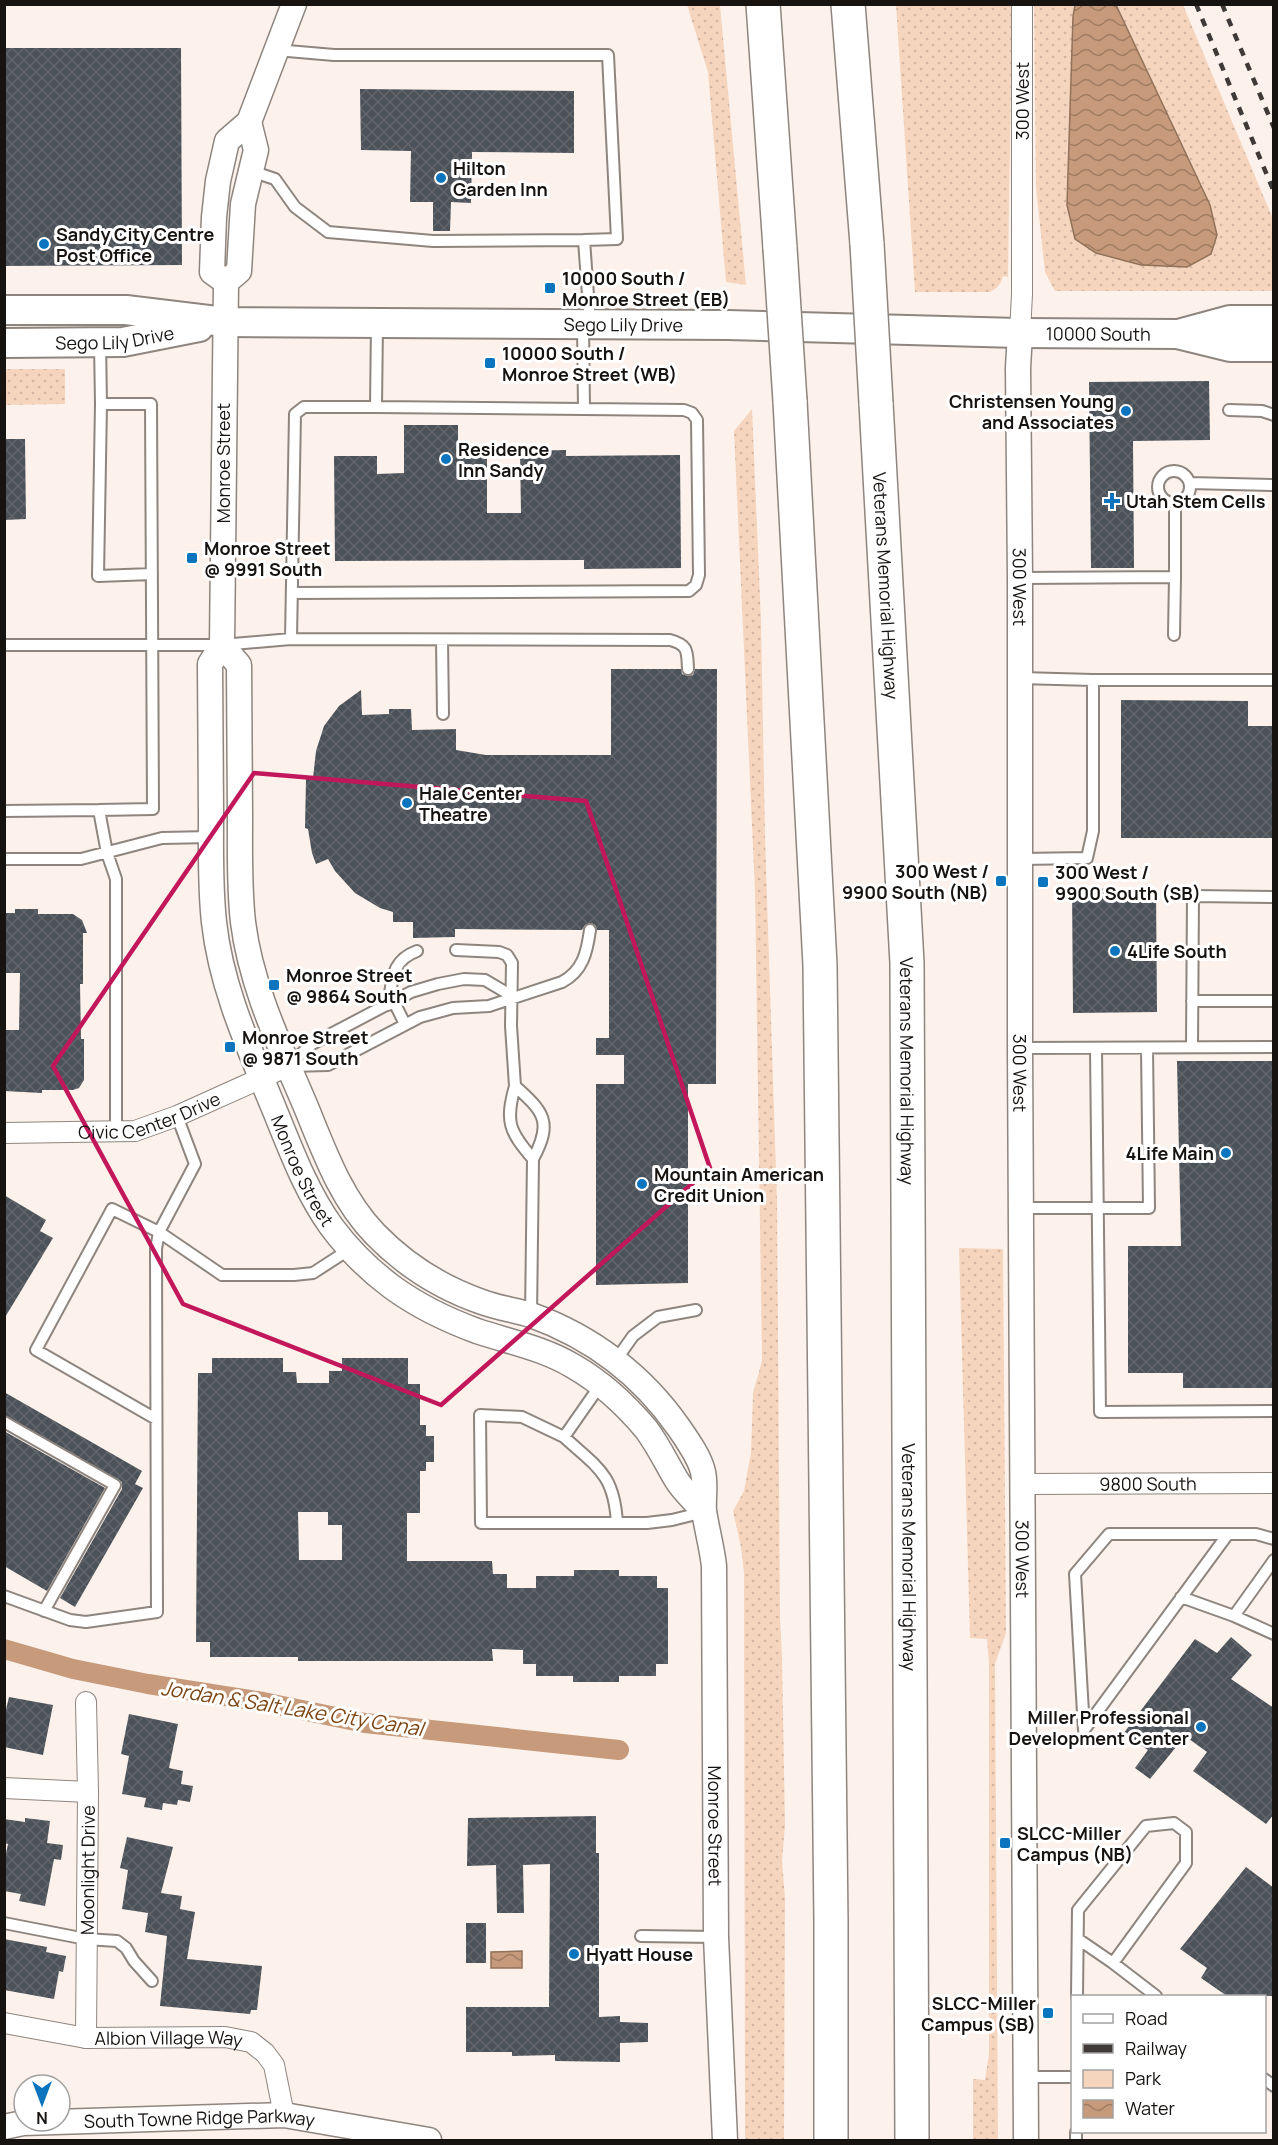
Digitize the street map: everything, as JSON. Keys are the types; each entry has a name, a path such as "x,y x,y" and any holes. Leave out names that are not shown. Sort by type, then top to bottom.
{"highway":[{"path":"763,4 790,401 820,965 831,1922 831,2140"},
{"name":"Veterans Memorial Highway","path":"848,4 867,244 907,963 912,2140"}],"main road":[{"name":"Sego Lily Drive","path":"4,310 126,310 225,322 728,325 1020,333"},
{"name":"10000 South","path":"1177,334 1230,320 1274,320"},
{"name":"Sego Lily Drive","path":"4,343 123,342 225,322"},
{"name":"10000 South","path":"1020,333 1177,334 1230,347 1274,347"}],"street":[{"path":"226,282 212,272 218,181 227,141 249,122 294,4"},
{"name":"300 West","path":"1022,4 1022,294 1018,368 1026,2140"},
{"name":"Monroe Street","path":"249,122 256,150 243,204 239,271 226,282 222,645 210,664 214,924 222,968 234,1008 299,1169 314,1199 350,1249 370,1269 417,1304 479,1331 544,1351 601,1384 626,1406 647,1430 678,1482 704,1512"},
{"name":"Monroe Street","path":"222,645 239,665 240,883 243,924 260,993 331,1168 350,1203 374,1233 404,1261 440,1285 483,1303 531,1316 578,1336 616,1360 644,1384 667,1411 688,1440 703,1472 704,1512 714,1566 716,1937 724,2140"},
{"name":"Civic Center Drive","path":"4,1133 135,1131 177,1116 288,1066"},
{"name":"9800 South","path":"1022,1484 1274,1483"},
{"name":"Moonlight Drive","path":"86,1702 88,1792 86,2038"},
{"path":"4,1788 88,1792"},
{"name":"Albion Village Way","path":"4,2023 86,2038 225,2037 251,2042 266,2053 274,2065 284,2115"},
{"name":"South Towne Ridge Parkway","path":"4,2127 23,2123 284,2115 429,2140"}],"lane":[{"path":"251,171 275,179 295,207 328,232 433,241 617,239 608,55 334,55 275,50"},
{"path":"584,240 586,324 584,409"},
{"path":"376,407 377,322"},
{"path":"100,342 98,576 152,574"},
{"path":"4,811 153,809 151,404 101,404"},
{"path":"291,639 295,414 304,406 684,410 692,413 697,420 699,575 696,585 689,591 292,593"},
{"path":"1228,410 1262,411 1274,415"},
{"path":"1171,470 1184,473 1190,483 1187,497 1175,503 1164,500 1158,489 1161,477 1171,470"},
{"path":"1190,483 1274,485"},
{"path":"1174,635 1175,503"},
{"path":"1020,578 1174,577"},
{"path":"4,645 222,645 291,639 670,640 681,643 687,651 688,669"},
{"path":"442,640 443,714"},
{"path":"1020,678 1274,680"},
{"path":"1020,859 1087,858 1094,831 1093,680"},
{"path":"99,810 107,853 116,879 116,1132"},
{"path":"4,859 81,860 162,838 211,837"},
{"path":"1192,1047 1193,896 1274,897"},
{"path":"288,1066 328,1065 420,1017 453,1008 489,1006 512,996 571,978 587,952 590,930"},
{"path":"456,950 500,952 507,955 512,963 511,1026 515,1086 509,1107 511,1130 533,1159"},
{"path":"405,1024 391,1004 394,971 400,960 417,951"},
{"path":"288,1066 312,1044 411,992 464,979 485,980 512,996"},
{"path":"1192,1001 1274,1001"},
{"path":"1020,1048 1274,1047"},
{"path":"1096,1048 1100,1412 1274,1411"},
{"path":"1021,1208 1149,1208 1147,1048"},
{"path":"515,1086 542,1113 544,1127 542,1143 533,1159 531,1316"},
{"path":"4,1596 70,1620 86,1622 157,1612 156,1249 159,1232 195,1164 177,1116"},
{"path":"156,1419 36,1350 112,1209 159,1232 222,1275 313,1273 350,1249"},
{"path":"616,1360 633,1336 658,1317 696,1310"},
{"path":"564,1437 601,1384"},
{"path":"617,1523 616,1501 611,1485 601,1471 564,1437 522,1417 480,1415 482,1522 617,1523 664,1521 704,1512"},
{"path":"4,1422 115,1485 44,1611"},
{"path":"1228,1534 1084,1730 1075,1574 1109,1534 1228,1534 1256,1534 1274,1539"},
{"path":"1234,1616 1274,1560"},
{"path":"1181,1597 1234,1616 1274,1634"},
{"path":"1077,1995 1078,1910 1146,1826 1174,1823 1186,1832 1186,1863 1113,1963"},
{"path":"4,1923 86,1939 117,1941 126,1948 134,1962 152,1981"},
{"path":"641,1936 716,1937"},
{"path":"1078,1939 1155,1995"},
{"path":"1026,2077 1071,2077"}],"highlighted area":[{"path":"254,773 586,801 710,1168 441,1405 183,1304 53,1066"}],"green space":[{"path":"687,5 720,5 746,285 726,282 708,72"},
{"path":"896,5 1012,5 1008,277 1003,276 999,286 990,292 915,292"},
{"path":"1034,5 1183,5 1273,219 1273,291 1055,291 1045,272 1036,188"},
{"path":"4,369 65,369 65,404 5,405"},
{"path":"752,409 761,621 765,836 777,1202 780,1616 785,1825 782,1861 785,1899 784,2140 745,2140 744,1573 733,1511 744,1491 751,1453 753,1393 762,1361 755,891 734,431"},
{"path":"959,1248 1003,1249 1006,1633 995,1664 998,2140 973,2140 973,2079 985,2080 989,2054 989,1663 987,1639 970,1638"}],"water":[{"path":"1075,5 1116,5 1210,205 1217,235 1211,254 1187,267 1141,265 1096,253 1075,239 1067,205"},
{"path":"522,1951 522,1968 491,1968 491,1952"}],"building":[{"path":"4,48 181,48 182,265 4,266"},
{"name":"Hilton Garden Inn","path":"360,89 574,91 574,153 472,152 471,203 451,202 450,231 433,231 433,202 410,202 411,151 361,150"},
{"path":"1209,381 1210,440 1133,441 1134,568 1091,568 1089,382"},
{"path":"404,425 458,425 458,445 487,445 487,513 521,513 520,451 566,450 566,456 680,455 681,568 584,569 584,560 335,561 334,456 377,456 377,474 404,473"},
{"path":"4,439 25,439 26,519 4,520"},
{"path":"611,669 681,669 682,674 688,676 693,675 695,669 717,669 716,1084 688,1084 688,1283 596,1285 596,1084 624,1084 624,1055 596,1055 596,1038 609,1038 609,930 597,930 591,923 585,925 582,930 455,929 455,937 413,938 413,922 393,922 393,912 380,908 355,893 335,871 328,859 316,864 308,829 305,828 306,779 313,778 316,751 324,726 339,706 361,690 362,715 389,714 389,709 411,709 412,730 456,729 456,750 486,755 611,755"},
{"path":"1121,700 1248,701 1248,726 1274,726 1274,838 1121,838"},
{"name":"4Life South","path":"1156,888 1157,1012 1073,1013 1072,889"},
{"path":"15,909 38,909 38,914 73,914 82,920 87,933 83,933 83,984 80,984 84,1080 79,1088 42,1090 42,1093 4,1091 4,1030 19,1030 20,973 4,973 4,913 15,913"},
{"name":"4Life Main","path":"1177,1061 1274,1061 1274,1388 1183,1388 1183,1373 1128,1373 1128,1246 1181,1246"},
{"path":"4,1195 46,1220 40,1231 53,1238 4,1319"},
{"path":"212,1358 283,1358 283,1372 296,1372 297,1383 329,1383 329,1371 342,1371 342,1358 408,1358 408,1384 420,1384 420,1425 426,1425 426,1436 434,1436 434,1462 426,1462 426,1471 420,1471 420,1513 407,1513 407,1561 492,1561 493,1574 507,1574 507,1588 536,1588 536,1576 574,1576 574,1570 619,1570 619,1576 657,1576 657,1588 668,1588 668,1664 656,1664 656,1676 619,1676 619,1682 573,1682 573,1676 536,1676 536,1664 523,1664 523,1650 492,1649 493,1661 298,1661 298,1657 210,1657 210,1642 196,1642 198,1373 212,1373","holes":["298,1512 328,1512 328,1525 342,1525 342,1560 299,1560"]},
{"path":"4,1392 142,1471 135,1484 143,1488 75,1607 60,1598 122,1489 122,1482 4,1415"},
{"path":"4,1431 105,1488 47,1591 4,1566"},
{"name":"Miller Professional Development Center","path":"1231,1637 1252,1655 1231,1679 1274,1708 1274,1814 1266,1824 1193,1771 1207,1752 1185,1736 1150,1779 1135,1768 1148,1750 1123,1734 1195,1639 1217,1653"},
{"path":"9,1697 53,1705 43,1755 4,1747 4,1718"},
{"path":"129,1714 178,1724 169,1768 183,1771 181,1784 193,1786 190,1802 178,1800 177,1805 163,1803 162,1810 144,1807 146,1798 122,1794 129,1756 121,1754"},
{"name":"Hyatt House","path":"596,1816 596,1853 599,1853 599,2017 620,2016 620,2022 648,2023 648,2042 620,2043 620,2062 555,2061 555,2055 512,2056 512,2052 466,2052 466,2007 549,2007 550,1864 523,1865 524,1913 497,1913 496,1865 467,1866 468,1818"},
{"path":"25,1818 50,1821 47,1843 63,1845 61,1860 54,1859 45,1906 19,1901 21,1894 4,1891 4,1863 8,1844 4,1843 4,1819 25,1822"},
{"path":"127,1837 173,1847 161,1893 182,1896 180,1909 195,1912 187,1959 262,1966 257,2010 251,2010 250,2014 160,2006 167,1936 145,1932 148,1913 122,1909 128,1870 120,1868"},
{"path":"1246,1867 1274,1888 1274,1996 1226,1995 1201,1978 1207,1968 1180,1949"},
{"path":"466,1923 486,1923 486,1963 466,1963"},
{"path":"4,1939 47,1947 46,1952 66,1956 63,1972 59,1971 54,1999 4,1990"}],"waterway":[{"name":"Jordan & Salt Lake City Canal","path":"4,1649 73,1669 148,1684 263,1702 365,1723 619,1750"}],"railway":[{"path":"1196,4 1274,192"},
{"path":"1222,4 1274,128"}],"place":[{"name":"Hilton Garden Inn","path":"441,178"},
{"name":"Sandy City Centre Post Office","path":"44,244"},
{"name":"10000 South / Monroe Street (EB)","path":"550,288"},
{"name":"10000 South / Monroe Street (WB)","path":"490,363"},
{"name":"Christensen Young and Associates","path":"1126,411"},
{"name":"Residence Inn Sandy","path":"446,459"},
{"name":"Utah Stem Cells","path":"1112,501"},
{"name":"Monroe Street @ 9991 South","path":"192,558"},
{"name":"Hale Center Theatre","path":"407,803"},
{"name":"300 West / 9900 South (NB)","path":"1001,881"},
{"name":"300 West / 9900 South (SB)","path":"1043,882"},
{"name":"4Life South","path":"1115,951"},
{"name":"Monroe Street @ 9864 South","path":"274,985"},
{"name":"Monroe Street @ 9871 South","path":"230,1047"},
{"name":"4Life Main","path":"1226,1153"},
{"name":"Mountain American Credit Union","path":"642,1184"},
{"name":"Miller Professional Development Center","path":"1201,1727"},
{"name":"SLCC-Miller Campus (NB)","path":"1005,1843"},
{"name":"Hyatt House","path":"574,1954"},
{"name":"SLCC-Miller Campus (SB)","path":"1048,2013"}]}
